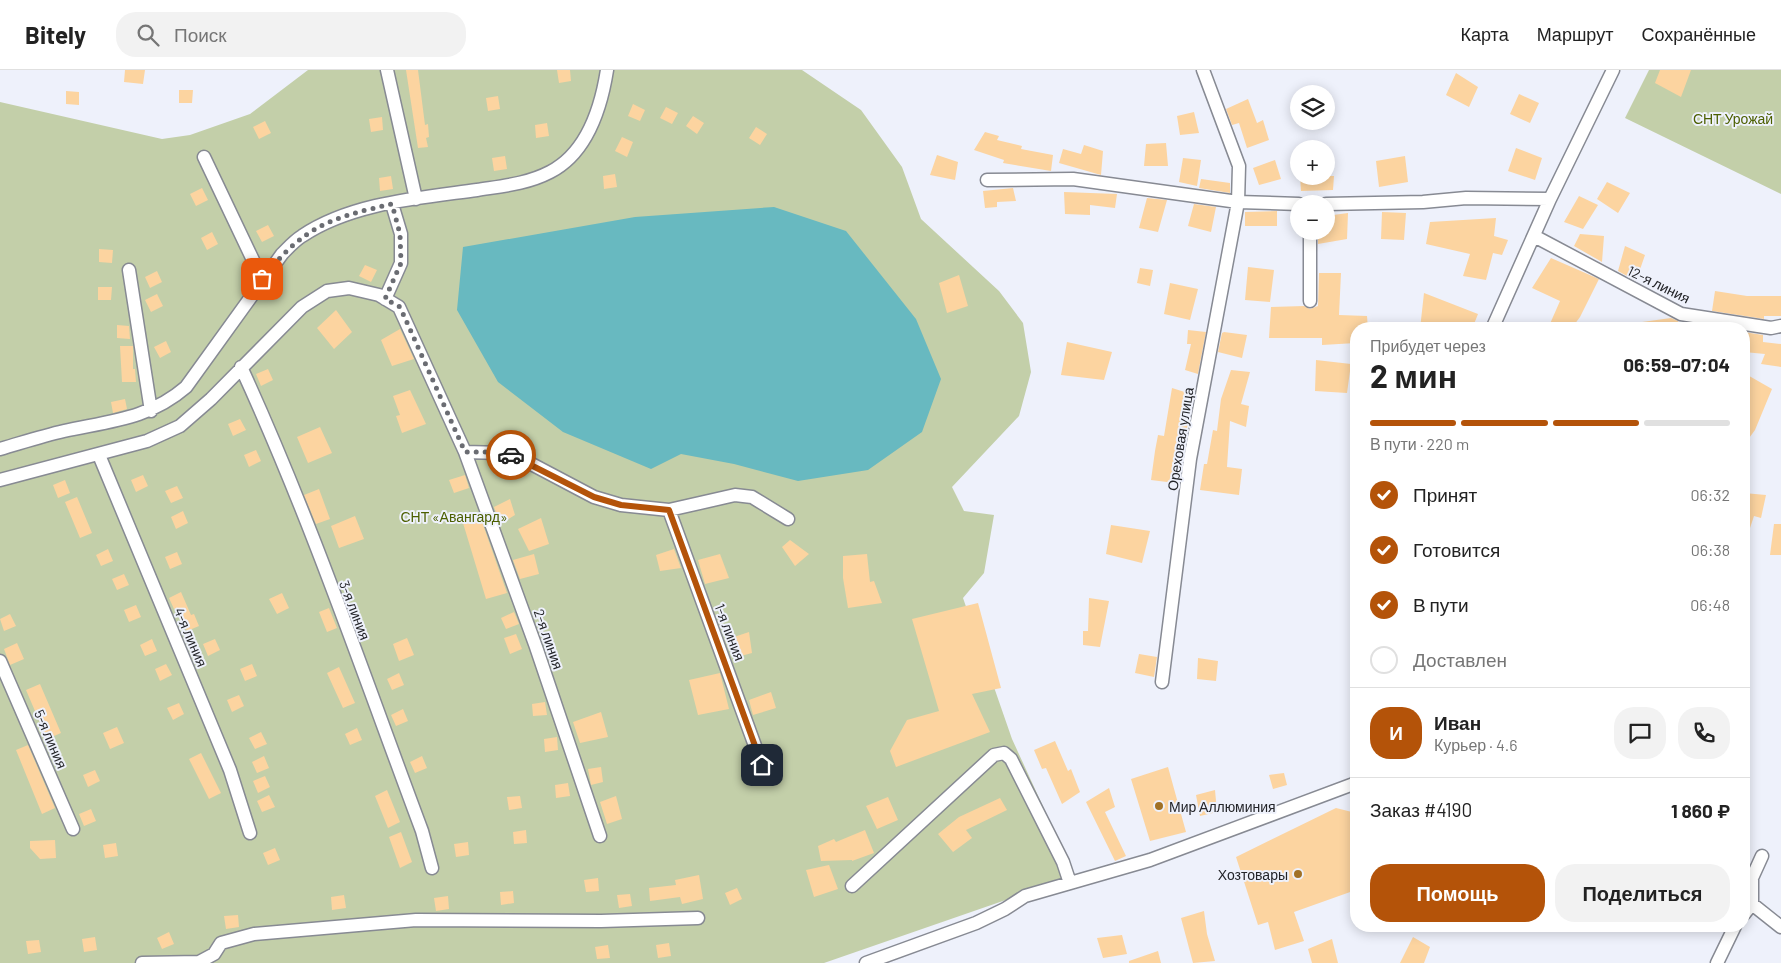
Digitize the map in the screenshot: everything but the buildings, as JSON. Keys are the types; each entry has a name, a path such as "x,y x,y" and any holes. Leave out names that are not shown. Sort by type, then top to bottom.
{"street":[{"path":"387,70 416,199"},
{"name":"Ореховая улица","path":"1162,682 1190,460 1238,202 1239,166 1203,70"},
{"path":"1495,322 1550,199 1613,70"},
{"path":"0,449 151,411 170,400 186,387 222,339 262,279 282,254 301,237 331,220 416,199 524,183 551,172 575,152 595,121 606,74"},
{"path":"204,157 262,279"},
{"path":"987,180 1073,179 1238,202 1290,204"},
{"path":"1335,204 1466,198 1550,199"},
{"path":"0,480 147,441 180,426 211,399 302,307 327,291 349,288 378,295 385,299 401,263 400,234 392,204"},
{"name":"12-я линия","path":"1534,236 1681,314 1732,322"},
{"path":"1310,240 1310,301"},
{"path":"129,270 151,411"},
{"name":"2-я линия","path":"385,299 400,307 465,452 536,647 600,836"},
{"name":"12-я линия","path":"1750,325 1771,328 1781,326"},
{"name":"3-я линия","path":"241,367 267,424 310,534 422,831 432,868"},
{"path":"465,452 503,452 522,459 594,497 621,505 669,510 735,495 752,498 788,519"},
{"name":"4-я линия","path":"99,455 230,770 250,833"},
{"name":"1-я линия","path":"669,510 762,765"},
{"name":"5-я линия","path":"0,661 73,829"},
{"path":"852,886 994,755 1004,753 1011,759 1063,862 1070,883"},
{"path":"866,963 976,923 1005,909 1025,896 1150,860 1350,785"},
{"path":"1750,894 1752,878 1762,856"},
{"path":"1750,910 1781,926"},
{"path":"142,963 199,962 214,954 222,943 254,934 416,920 601,921 698,918"},
{"path":"1717,963 1732,932"}],"green space":[{"name":"СНТ «Авангард»","path":"308,70 802,70 861,110 902,167 921,219 999,291 1023,323 1031,372 1019,416 952,487 964,511 994,515 984,573 963,598 1012,739 1075,876 824,963 0,963 0,102 162,139 190,135 250,114"},
{"name":"СНТ Урожай","path":"1649,70 1781,70 1781,194 1625,118"}],"water":[{"path":"774,207 846,231 916,319 941,379 922,432 868,470 798,481 734,464 681,454 651,469 563,432 498,382 457,310 463,247 635,217"}],"way so far":[{"path":"262,279 282,254 301,237 331,220 363,210 392,204 400,234 401,263 385,299 400,307 465,452 503,452 511,455"}],"place":[{"name":"Мир Аллюминия","path":"1159,806"},
{"name":"Хозтовары","path":"1298,874"}],"route":[{"path":"511,455 594,497 621,505 669,510 697,590 718,639 762,765"}]}
